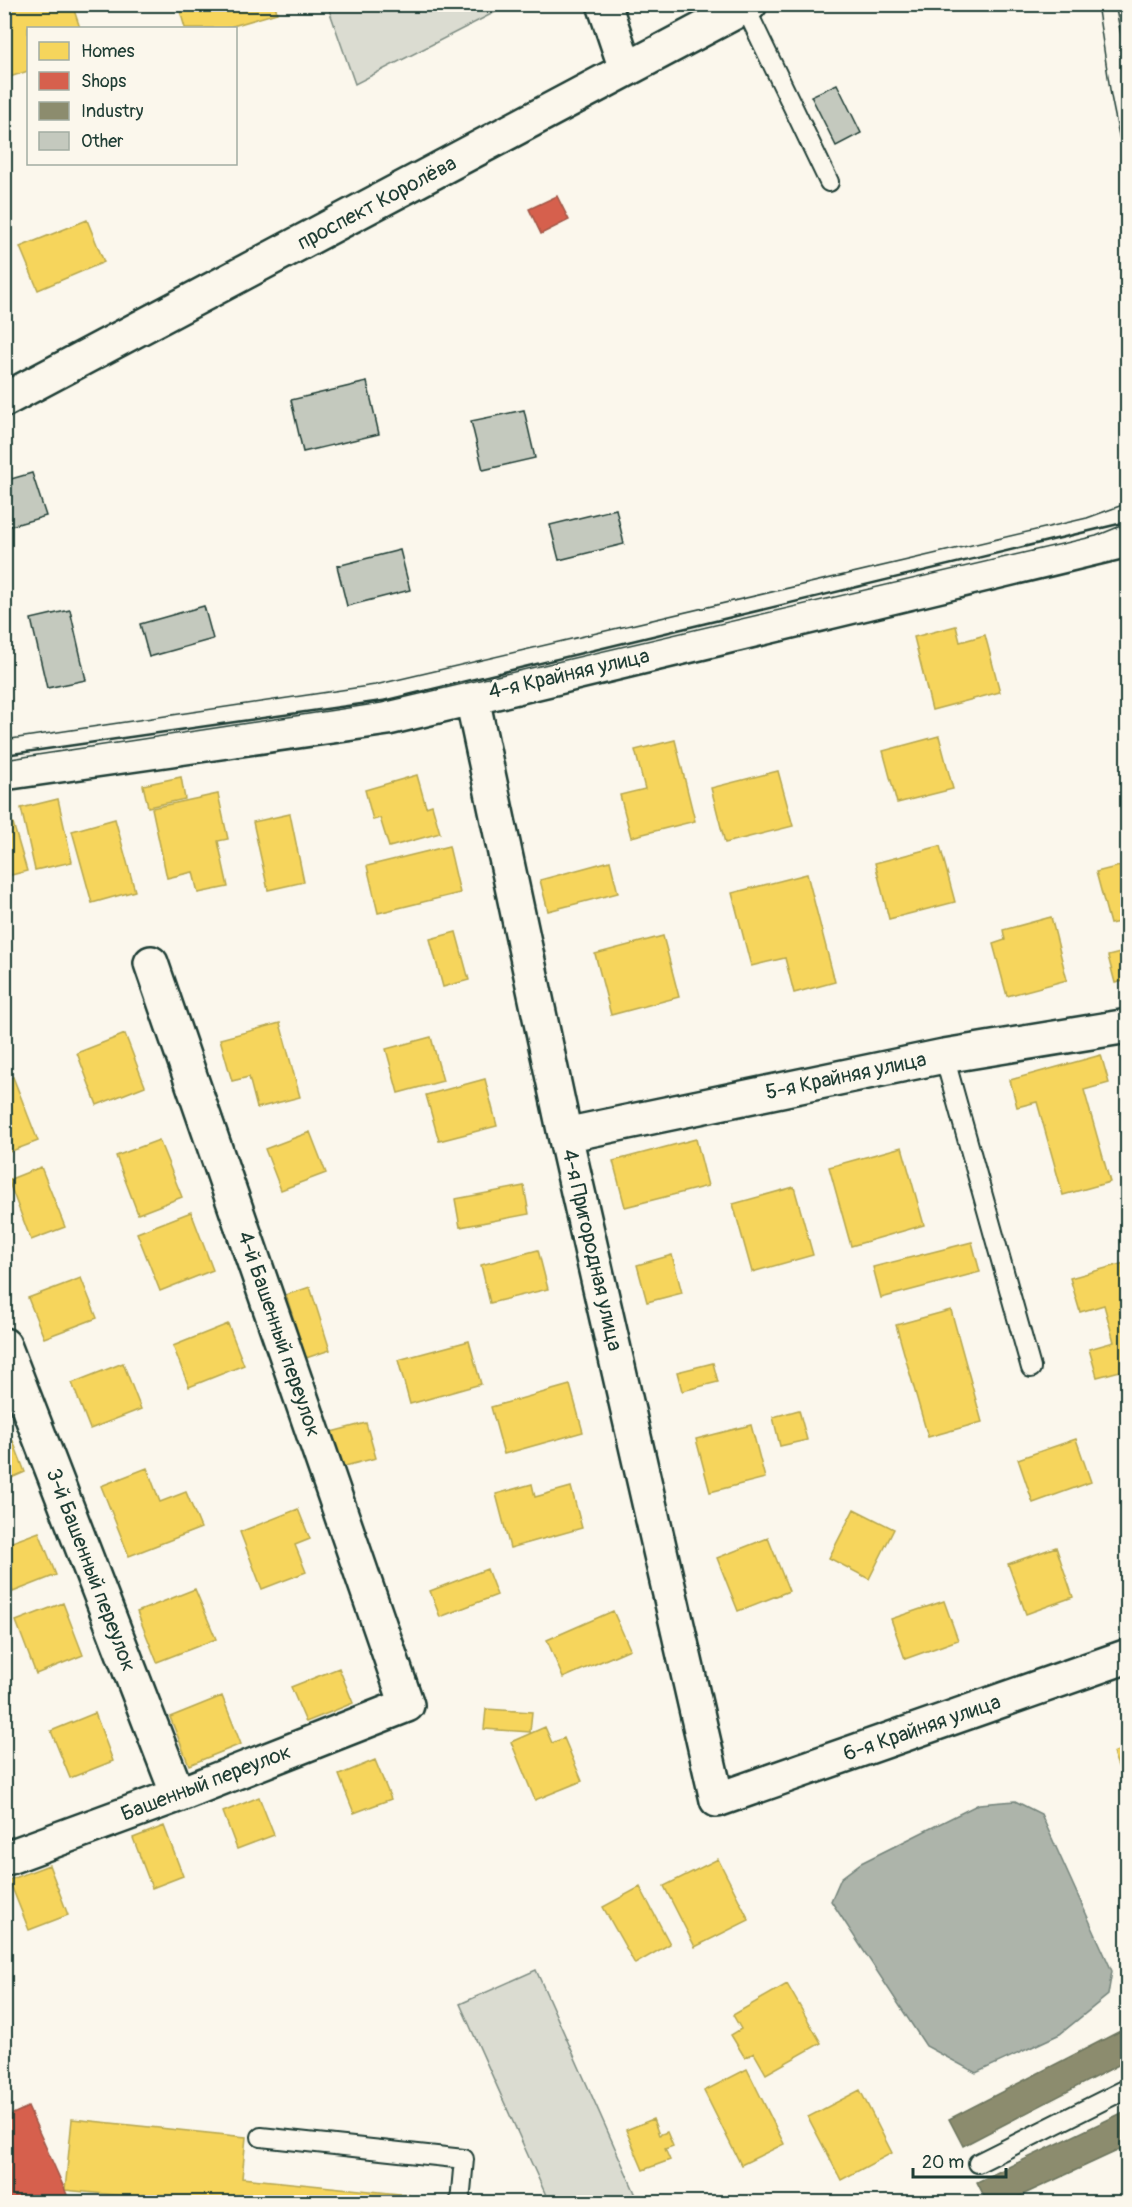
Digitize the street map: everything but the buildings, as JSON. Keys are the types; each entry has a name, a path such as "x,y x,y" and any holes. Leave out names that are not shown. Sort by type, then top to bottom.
{"street":[{"path":"604,4 626,69"},
{"name":"проспект Королёва","path":"4,400 747,6"},
{"name":"4-я Крайняя улица","path":"4,773 388,718 1128,540"},
{"name":"4-я Пригородная улица","path":"472,698 566,1135 717,1800"},
{"name":"4-й Башенный переулок","path":"151,963 407,1705"},
{"name":"5-я Крайняя улица","path":"566,1135 944,1056 1128,1026"},
{"name":"3-й Башенный переулок","path":"4,1345 178,1795"},
{"name":"6-я Крайняя улица","path":"717,1800 1128,1656"},
{"name":"Башенный переулок","path":"4,1859 178,1795 407,1705"}],"lane":[{"path":"747,6 829,183"},
{"path":"944,1056 1031,1368"},
{"path":"978,2163 1128,2088"},
{"path":"261,2137 464,2159 460,2202"}],"shaded area":[{"path":"327,4 509,4 509,5 355,84"},
{"path":"1015,1801 1041,1814 1112,1971 1108,1995 1060,2034 976,2073 926,2046 831,1901 841,1878 861,1863 979,1804"},
{"path":"536,1970 639,2202 549,2202 460,2004"}],"tram line":[{"path":"1097,4 1111,96 1128,180"},
{"path":"1115,4 1128,71"},
{"path":"4,740 375,685 1087,518 1128,503"},
{"path":"4,760 381,703 1096,536 1128,523"}]}
